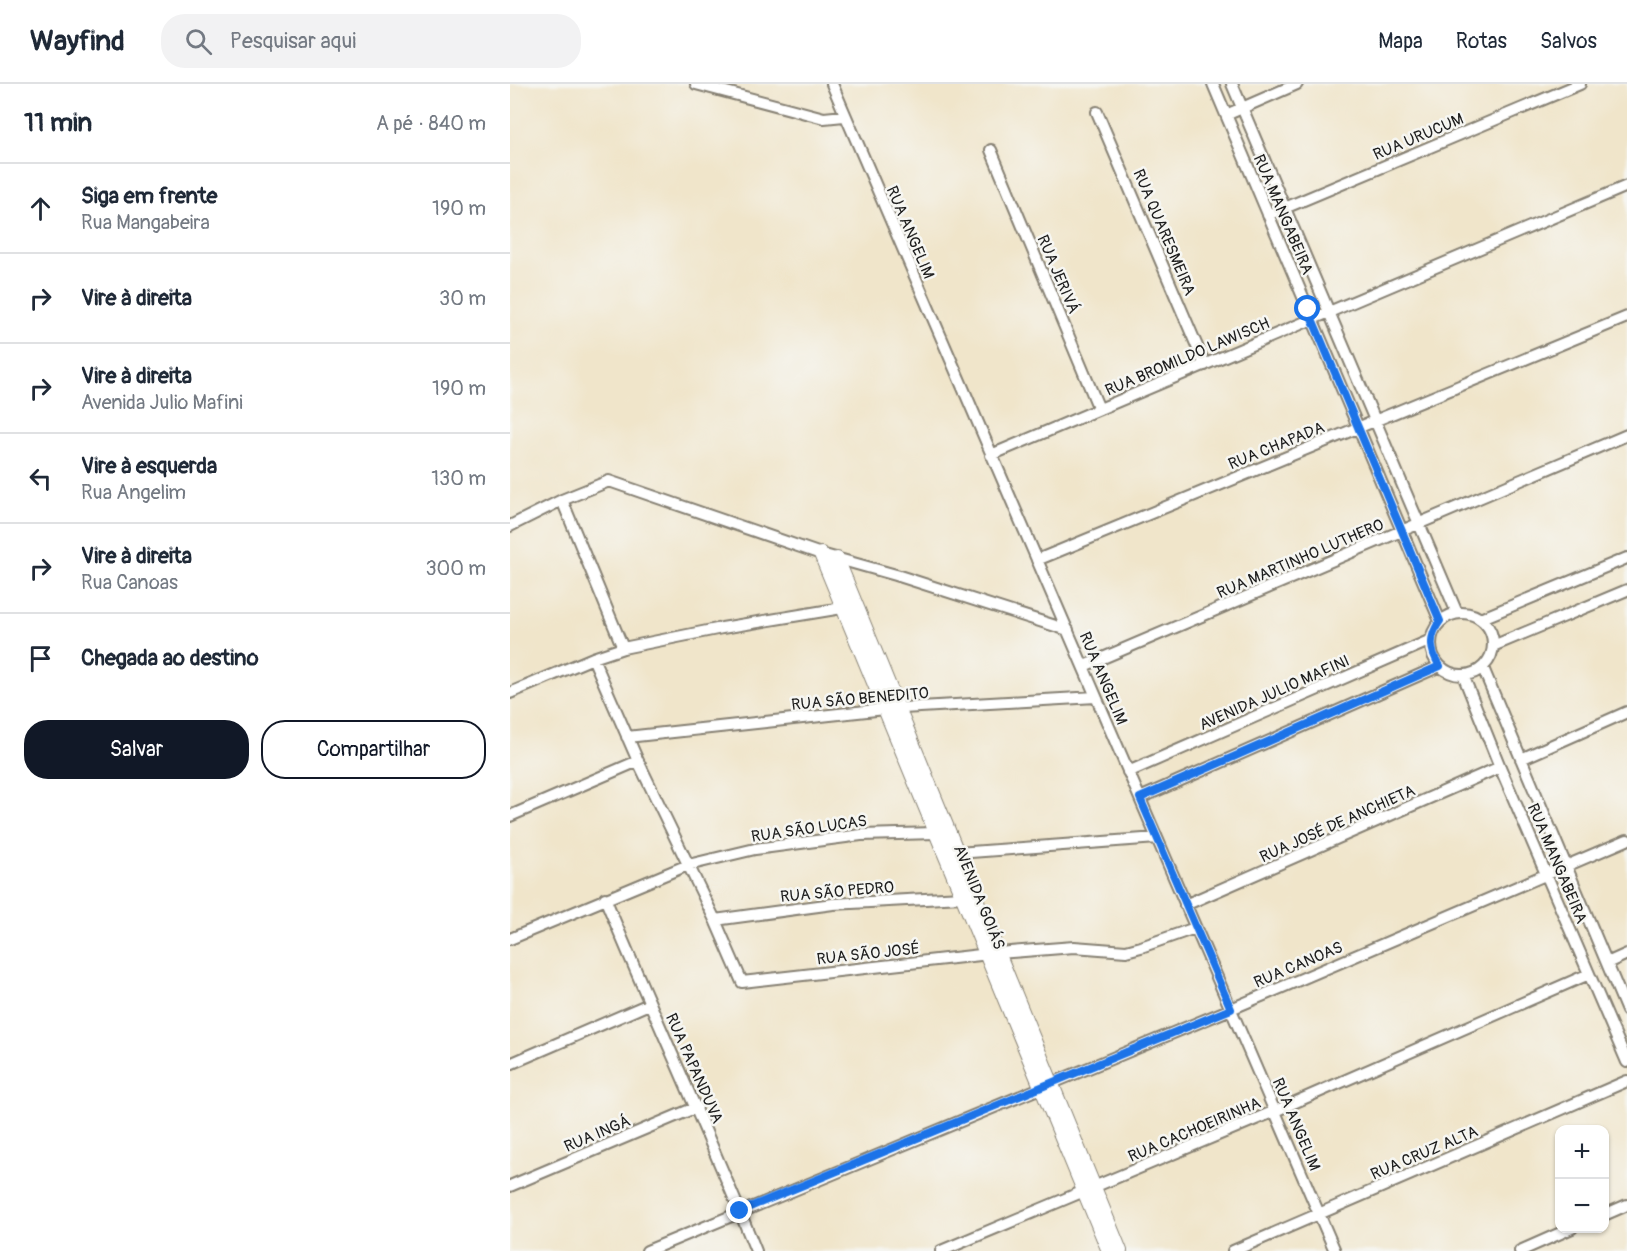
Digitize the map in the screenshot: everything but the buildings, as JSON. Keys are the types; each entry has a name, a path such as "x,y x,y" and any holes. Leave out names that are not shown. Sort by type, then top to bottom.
{"street":[{"path":"696,84 824,118 844,117"},
{"name":"RUA ANGELIM","path":"832,84 844,117 1084,666 1335,1251"},
{"name":"RUA MANGABEIRA","path":"1213,84 1440,621"},
{"name":"RUA MANGABEIRA","path":"1232,84 1457,613"},
{"path":"1226,115 1297,84"},
{"name":"RUA URUCUM","path":"1268,215 1580,84"},
{"name":"RUA QUARESMEIRA","path":"1097,112 1205,364"},
{"name":"RUA JERIVÁ","path":"991,150 1100,409"},
{"name":"RUA BROMILDO LAWISCH","path":"991,455 1627,186"},
{"name":"RUA CHAPADA","path":"1037,560 1627,317"},
{"name":"RUA MARTINHO LUTHERO","path":"1084,666 1627,435"},
{"path":"510,525 609,481 821,554 896,575 1068,630"},
{"path":"562,500 623,648"},
{"name":"AVENIDA GOIÁS","path":"821,554 850,607 891,708 936,833 962,897 992,954"},
{"path":"1480,619 1627,558"},
{"name":"AVENIDA GOIÁS","path":"837,559 850,607"},
{"path":"1492,646 1627,590"},
{"path":"510,693 592,658 623,648 722,628 850,607"},
{"path":"1457,613 1473,615 1480,619 1487,626 1491,635 1492,646 1491,655 1483,668 1463,675 1450,672 1440,666 1431,649 1431,639 1440,621 1457,613"},
{"name":"AVENIDA JULIO MAFINI","path":"1128,772 1431,639"},
{"path":"592,658 638,761 715,920"},
{"path":"1140,798 1440,666"},
{"name":"RUA MANGABEIRA","path":"1483,668 1627,1011"},
{"name":"RUA MANGABEIRA","path":"1463,675 1500,767 1627,1062"},
{"name":"RUA SÃO BENEDITO","path":"627,737 891,708 1096,697"},
{"name":"AVENIDA GOIÁS","path":"891,708 957,853 992,954 1088,1189 1108,1251"},
{"path":"1521,759 1627,712"},
{"path":"510,816 638,761"},
{"name":"RUA JOSÉ DE ANCHIETA","path":"1185,905 1500,767"},
{"name":"RUA SÃO LUCAS","path":"510,939 688,865 755,849 861,834 936,833"},
{"path":"957,853 1157,838"},
{"name":"RUA CANOAS","path":"647,1251 1231,1009 1627,840"},
{"name":"RUA SÃO PEDRO","path":"715,920 833,904 962,897"},
{"name":"RUA PAPANDUVA","path":"605,898 649,1005 697,1107 756,1251"},
{"name":"RUA SÃO JOSÉ","path":"715,920 742,982 1074,947 1126,951 1195,928"},
{"path":"1607,963 1627,954"},
{"name":"RUA CACHOEIRINHA","path":"941,1251 1275,1111 1589,974"},
{"path":"510,1064 649,1005"},
{"name":"RUA CRUZ ALTA","path":"1233,1251 1627,1081"},
{"name":"RUA INGÁ","path":"510,1186 697,1107"},
{"name":"AVENIDA GOIÁS","path":"1088,1189 1120,1251"},
{"path":"1609,1213 1627,1205"},
{"path":"1521,1251 1561,1233"}],"route":[{"path":"740,1211 1231,1009 1140,798 1440,666 1431,649 1431,639 1440,621 1308,309"}]}
